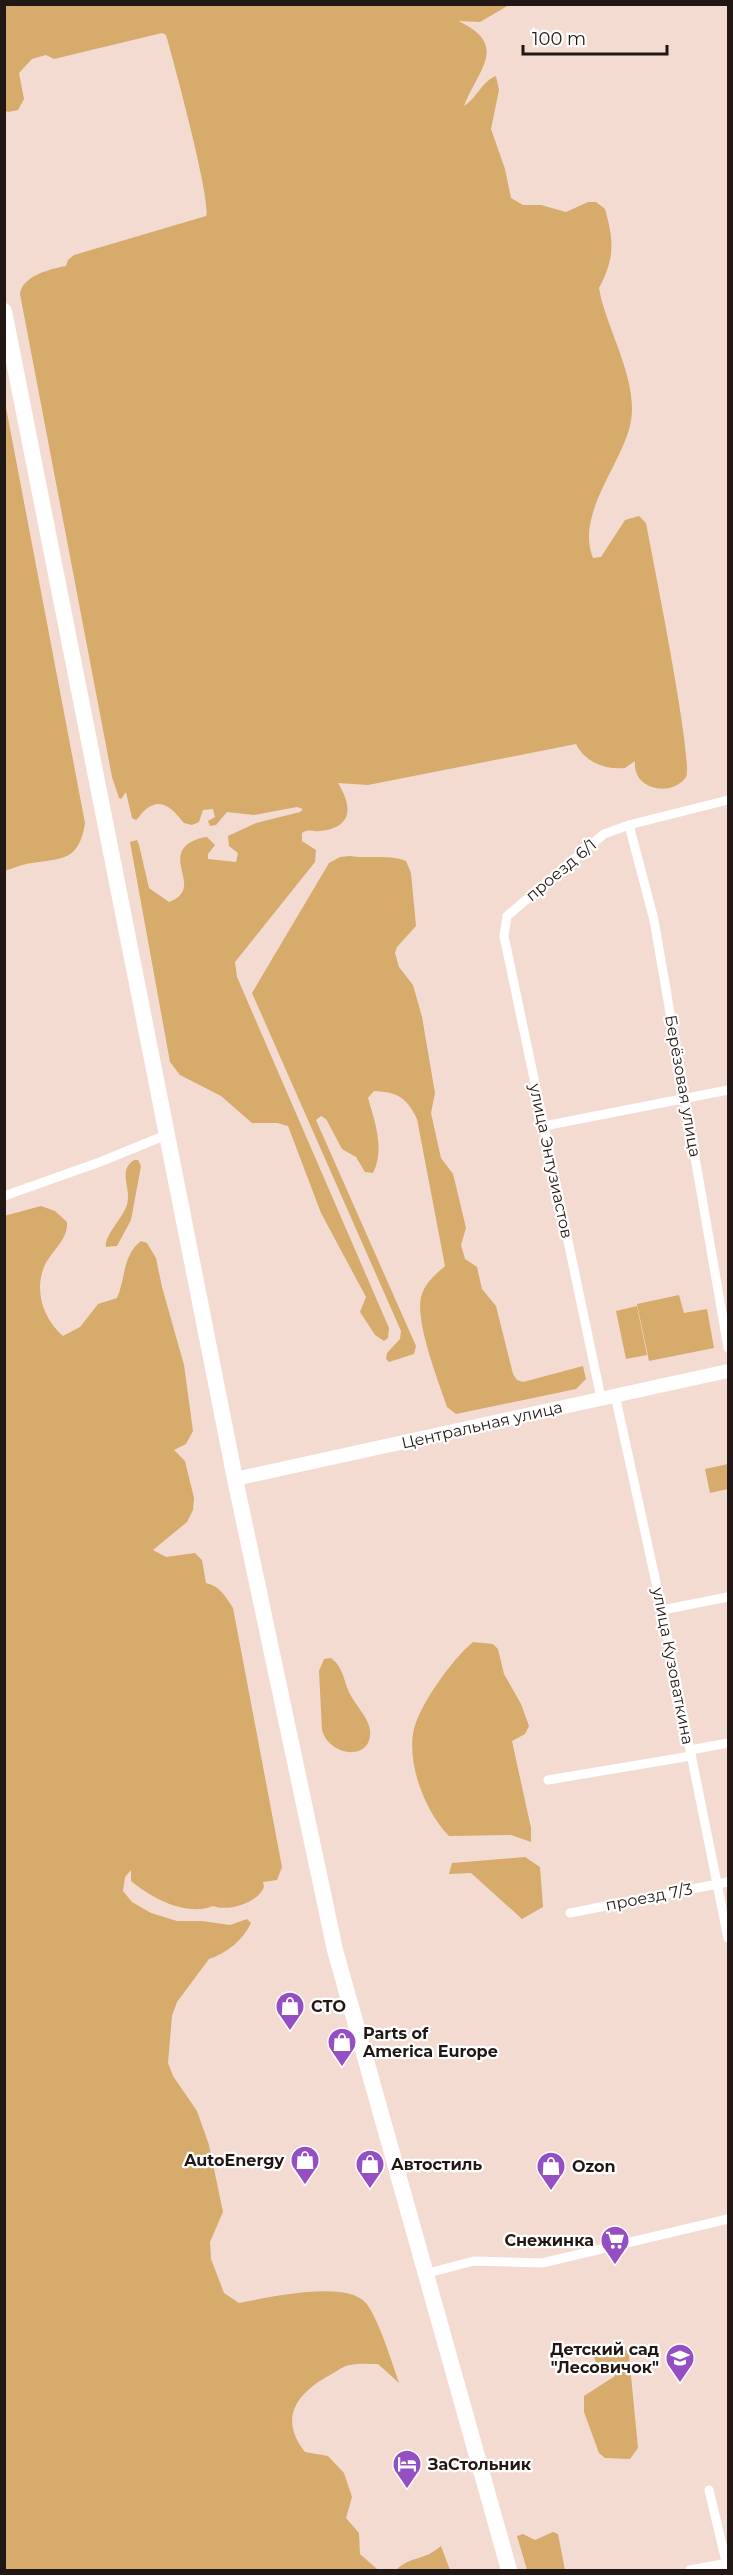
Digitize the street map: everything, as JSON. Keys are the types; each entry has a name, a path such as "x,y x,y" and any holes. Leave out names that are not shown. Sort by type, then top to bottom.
{"highway":[{"path":"4,311 235,1479 335,1950 509,2571"}],"street":[{"name":"проезд 6/1","path":"504,922 507,916 584,848 604,834 629,825 729,800"},
{"name":"Берёзовая улица","path":"629,825 654,920 729,1348"},
{"name":"улица Энтузиастов","path":"504,922 504,936 544,1126 608,1397"},
{"path":"544,1126 729,1090"},
{"path":"4,1196 100,1162 166,1135"},
{"name":"Центральная улица","path":"235,1479 729,1371"},
{"name":"улица Кузоваткина","path":"608,1397 662,1610 716,1884 729,1938"},
{"path":"662,1610 729,1597"},
{"path":"548,1780 690,1753 729,1743"},
{"name":"проезд 7/3","path":"570,1912 729,1882"},
{"path":"424,2274 481,2261 542,2263 729,2219"},
{"path":"690,2571 727,2565 709,2490"}],"shaded area":[{"path":"5,4 509,5 480,22 458,21 474,30 483,39 486,49 486,59 464,106 487,81 496,76 499,90 491,129 505,169 511,198 523,205 541,205 566,212 588,202 596,202 605,209 611,249 608,268 599,288 626,371 632,405 631,421 626,437 595,506 590,524 589,541 593,558 601,557 625,520 639,516 646,523 684,736 686,777 672,787 654,788 646,785 640,779 635,761 625,768 610,768 596,764 585,756 576,744 368,785 338,783 346,800 347,814 344,820 331,829 302,833 302,841 316,850 315,862 235,962 237,977 389,1328 388,1338 384,1341 375,1335 360,1312 366,1297 321,1213 288,1126 277,1123 252,1123 221,1096 180,1075 170,1062 130,842 137,840 149,888 169,902 179,896 183,890 180,858 182,850 189,843 207,837 215,845 208,854 208,859 236,862 238,853 229,846 228,836 256,823 300,812 303,809 297,807 254,815 227,812 216,825 210,826 208,821 215,817 213,809 203,810 199,822 192,825 184,823 172,810 162,804 151,806 136,820 132,818 126,792 121,799 119,798 112,777 20,294 26,282 31,278 45,271 66,266 68,260 74,255 206,216 198,159 166,35 162,33 54,59 46,55 32,59 19,73 24,99 18,110 8,112 4,110"},
{"path":"4,397 85,823 79,845 68,855 53,860 25,864 5,871"},
{"path":"340,857 399,859 406,861 411,873 416,926 397,947 395,953 399,967 413,985 422,1017 435,1093 431,1113 441,1158 453,1174 466,1228 461,1245 465,1259 477,1267 482,1289 496,1306 513,1374 517,1380 523,1382 583,1366 586,1379 576,1389 456,1414 447,1407 428,1350 421,1318 422,1294 432,1278 445,1266 417,1119 401,1098 389,1093 374,1091 368,1098 379,1145 377,1164 373,1173 365,1172 356,1157 342,1149 326,1119 321,1116 316,1120 416,1346 414,1354 389,1362 386,1359 387,1353 400,1339 401,1331 252,993 329,863"},
{"path":"134,1160 138,1160 141,1166 131,1220 117,1246 106,1247 108,1238 127,1205 126,1169"},
{"path":"41,1206 55,1211 67,1222 65,1235 44,1267 40,1286 46,1314 63,1336 80,1327 98,1304 117,1298 127,1260 141,1241 147,1243 156,1258 184,1365 193,1431 186,1444 174,1450 185,1461 194,1498 193,1510 187,1522 153,1550 166,1557 195,1553 202,1560 206,1583 219,1589 233,1608 282,1867 277,1880 263,1882 264,1887 256,1898 242,1905 226,1908 213,1906 192,1909 170,1904 149,1894 131,1881 131,1870 125,1877 123,1891 132,1902 151,1913 177,1921 202,1921 230,1925 247,1919 251,1923 234,1945 209,1959 177,2002 172,2016 168,2063 173,2076 197,2111 209,2145 223,2212 210,2242 211,2259 224,2293 239,2303 323,2291 355,2296 370,2308 399,2383 378,2364 357,2364 345,2367 318,2382 300,2398 292,2417 293,2428 305,2452 328,2456 344,2473 352,2497 346,2518 359,2533 360,2554 377,2569 397,2569 441,2546 450,2570 5,2570 4,1216"},
{"path":"679,1295 684,1313 707,1309 714,1348 649,1361 637,1304"},
{"path":"637,1306 647,1355 626,1359 616,1311"},
{"path":"728,1464 728,1489 710,1493 705,1469"},
{"path":"473,1642 493,1644 498,1649 504,1674 521,1704 529,1726 525,1734 512,1741 531,1828 531,1842 511,1835 449,1836 433,1815 420,1789 412,1747 416,1724 428,1698 446,1672"},
{"path":"331,1658 341,1670 350,1694 369,1725 369,1740 365,1747 358,1751 350,1752 333,1746 326,1739 322,1730 319,1671 324,1659"},
{"path":"525,1857 540,1867 543,1907 522,1919 471,1873 449,1874 452,1863"},
{"path":"623,2345 629,2355 638,2448 630,2459 605,2458 599,2453 584,2412 584,2396 615,2376 613,2370 597,2365 594,2357 596,2354 614,2354"},
{"path":"553,2532 558,2534 565,2570 527,2570 517,2536 523,2534 535,2540"}],"place":[{"name":"СТО","path":"290,2032"},
{"name":"Parts of America Europe","path":"342,2068"},
{"name":"AutoEnergy","path":"305,2186"},
{"name":"Автостиль","path":"370,2190"},
{"name":"Ozon","path":"551,2192"},
{"name":"Снежинка","path":"615,2266"},
{"name":"Детский сад \"Лесовичок\"","path":"680,2384"},
{"name":"ЗаСтольник","path":"407,2490"}]}
